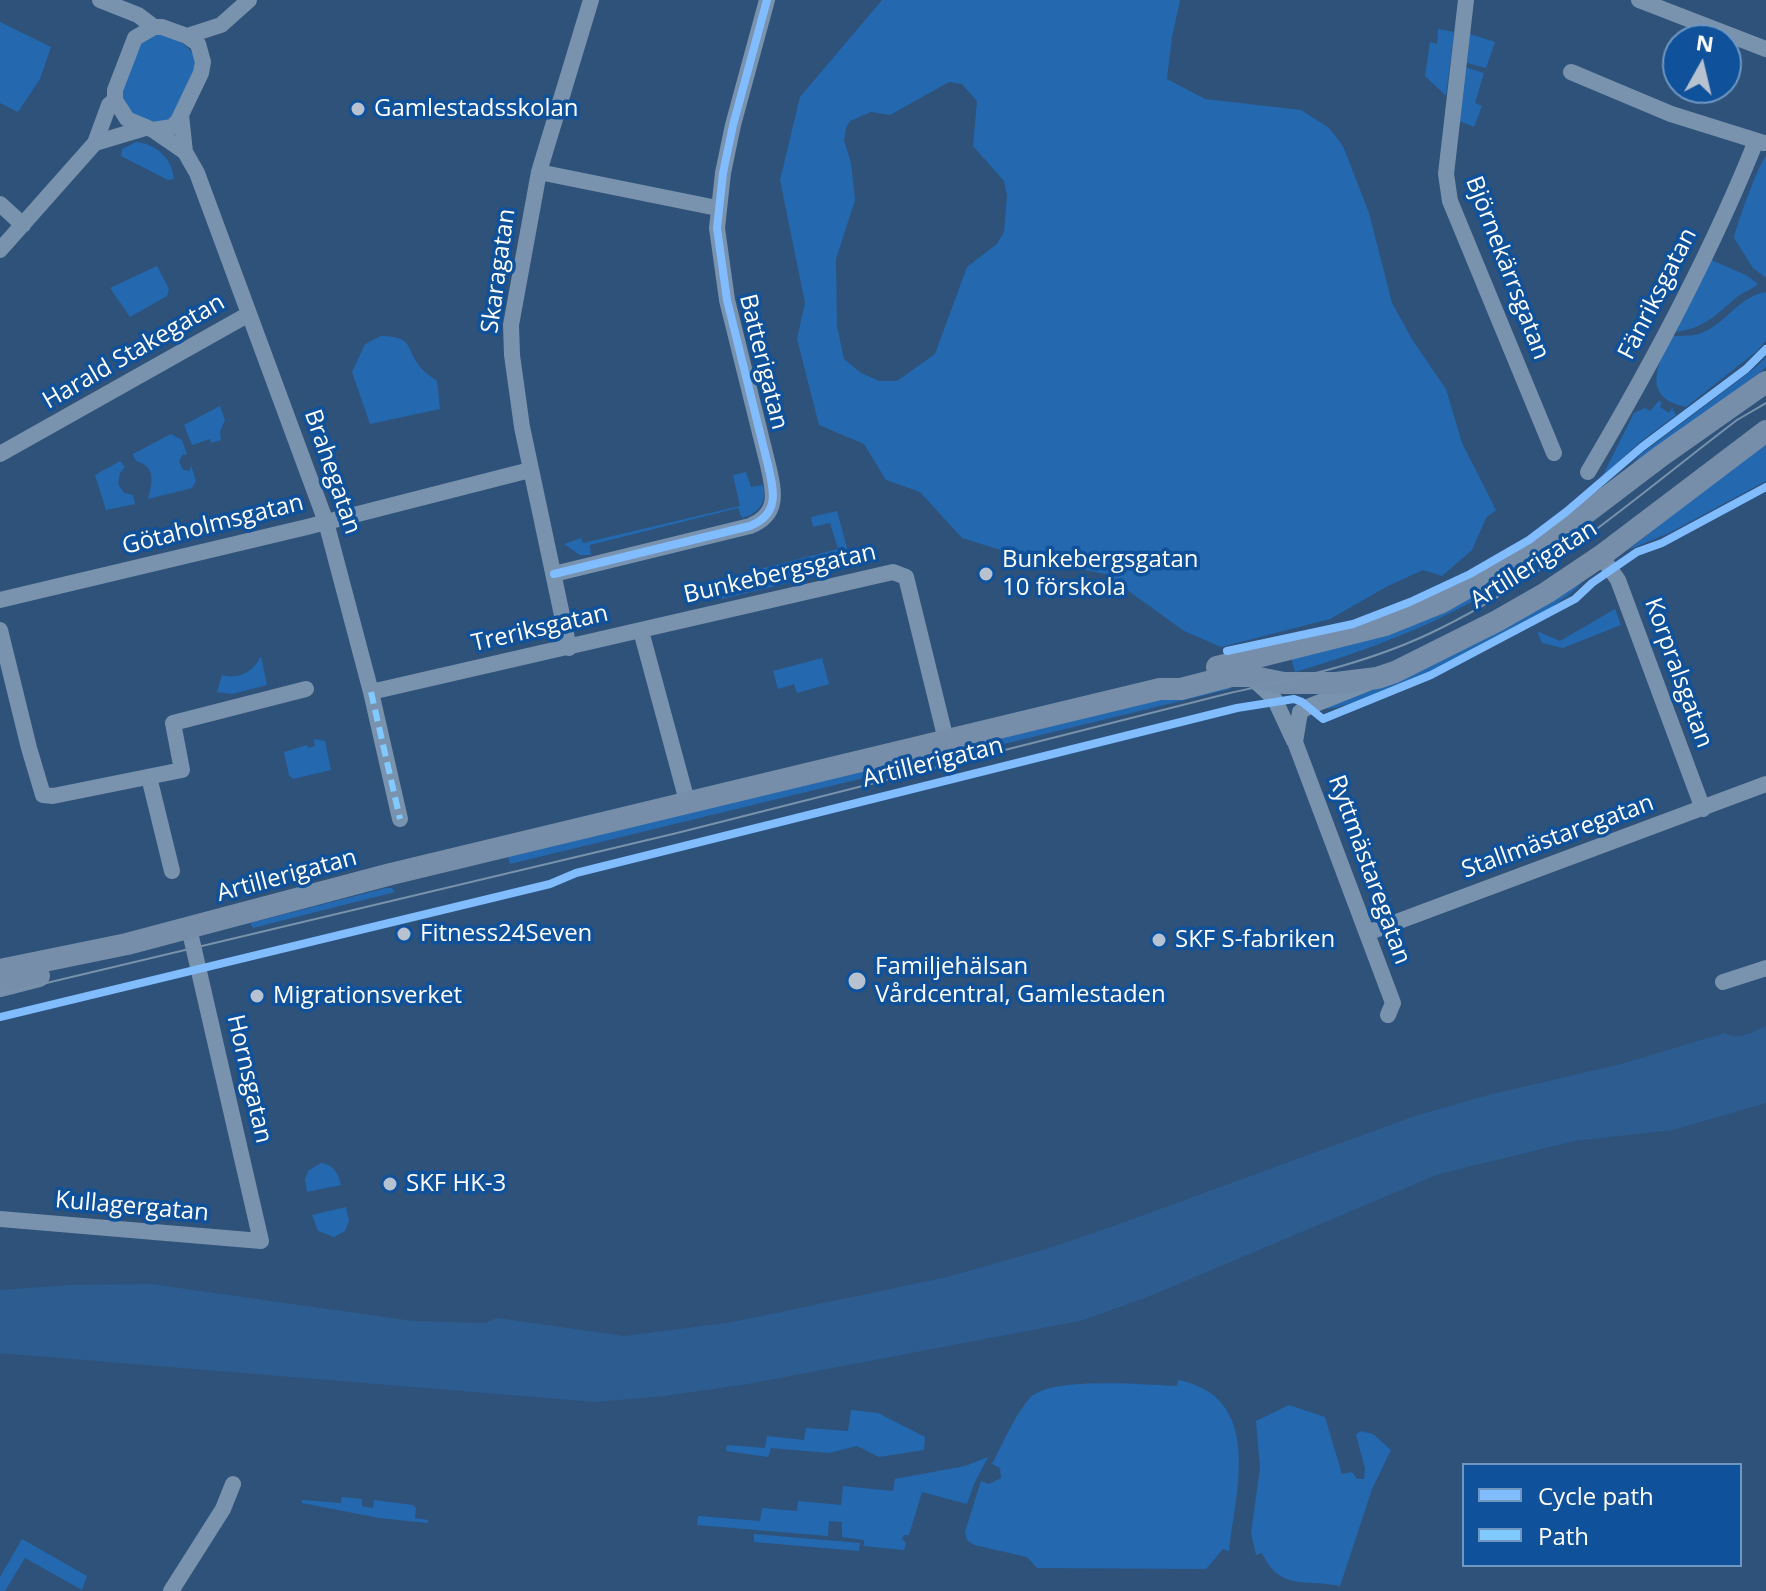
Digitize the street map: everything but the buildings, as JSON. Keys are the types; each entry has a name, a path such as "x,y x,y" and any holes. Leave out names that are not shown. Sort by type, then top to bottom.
{"main road":[{"name":"Artillerigatan","path":"0,970 127,944 391,874 605,824 687,801 1160,689 1181,689 1231,676 1242,669 1385,625 1442,602 1520,558 1578,519 1764,381"},
{"name":"Artillerigatan","path":"1242,669 1292,683 1336,683 1377,678 1395,672 1497,621 1601,556 1766,431"},
{"name":"Artillerigatan","path":"0,986 69,968 127,944"}],"street":[{"path":"100,0 138,15 154,27"},
{"path":"95,143 149,129 172,127 181,115 221,25 249,0"},
{"name":"Skaragatan","path":"569,648 530,470 512,355 511,325 539,172 591,0"},
{"name":"Batterigatan","path":"554,574 750,526 765,519 773,504 775,496 771,474 723,282 717,208 733,125 767,0"},
{"name":"Björnekärrsgatan","path":"1466,0 1446,174 1450,201 1554,453"},
{"path":"1639,0 1766,49"},
{"path":"123,11 134,41"},
{"path":"187,36 221,25"},
{"path":"149,129 127,119 115,100 115,90 134,41 144,31 154,27 173,29 198,44 203,62"},
{"path":"1571,72 1650,106 1761,142"},
{"path":"0,250 95,143 109,105 115,100"},
{"name":"Brahegatan","path":"181,115 185,152 197,173 326,522 371,692 400,819"},
{"name":"Brahegatan","path":"149,129 185,152"},
{"name":"Fänriksgatan","path":"1588,472 1629,403 1761,142"},
{"path":"539,172 717,208"},
{"path":"0,204 23,225"},
{"name":"Harald Stakegatan","path":"0,454 249,314"},
{"name":"Götaholmsgatan","path":"0,600 530,470"},
{"name":"Korpralsgatan","path":"1601,556 1618,580 1703,809"},
{"name":"Bunkebergsgatan","path":"641,631 893,572 906,577 946,740"},
{"path":"0,630 43,795 53,796 182,770 173,723 306,689"},
{"name":"Treriksgatan","path":"371,692 641,631 687,801"},
{"name":"Ryttmästaregatan","path":"1242,669 1274,698 1295,742 1393,1003 1388,1015"},
{"path":"1295,742 1300,712 1359,689 1377,678"},
{"path":"149,777 172,871"},
{"name":"Stallmästaregatan","path":"1367,933 1766,784"},
{"name":"Hornsgatan","path":"189,928 261,1241"},
{"name":"Artillerigatan","path":"0,978 48,961"},
{"path":"1723,982 1766,968"},
{"name":"Kullagergatan","path":"0,1219 261,1241"},
{"path":"171,1591 223,1509 233,1484"}],"shaded area":[{"path":"882,0 1180,0 1167,79 1205,99 1301,110 1329,128 1343,146 1369,213 1392,303 1413,341 1446,389 1462,443 1496,510 1486,518 1472,550 1442,576 1423,570 1330,619 1221,647 1184,631 1105,574 1023,557 962,538 920,492 886,480 864,444 819,425 797,339 805,303 780,180 800,97","holes":["949,82 962,84 977,101 973,146 1004,181 1007,196 1004,232 997,244 967,267 935,354 897,381 879,381 861,373 844,359 837,326 836,259 855,200 851,163 844,140 846,128 850,121 871,112 890,115"]},
{"path":"0,22 51,47 40,79 18,112 0,103"},
{"path":"1438,29 1454,32 1446,96 1425,76 1430,42 1437,44"},
{"path":"158,32 188,48 194,57 195,67 187,90 171,118 157,123 139,118 123,105 122,89 138,46"},
{"path":"1470,34 1495,42 1486,68 1467,63"},
{"path":"1465,67 1484,73 1475,103 1482,106 1474,127 1459,121"},
{"path":"136,142 162,153 173,171 174,179 168,180 121,156 122,149"},
{"path":"1766,156 1766,278 1753,268 1734,238 1748,194"},
{"path":"1711,260 1746,275 1758,284 1702,324 1676,332"},
{"path":"157,266 169,289 167,296 130,317 110,288"},
{"path":"1766,292 1766,340 1757,351 1686,407 1662,396 1656,378 1672,336 1696,335 1708,330 1747,299"},
{"path":"381,336 405,341 421,368 437,381 440,409 370,424 352,372 365,344"},
{"path":"1766,357 1766,367 1758,374 1623,475 1641,454"},
{"path":"1659,401 1662,402 1660,407 1669,413 1672,408 1676,415 1640,442 1602,477 1634,413 1645,408 1650,411"},
{"path":"220,406 225,420 220,432 221,440 211,443 210,439 192,445 184,425"},
{"path":"171,434 182,440 187,455 183,454 179,461 183,470 190,471 191,465 196,481 192,488 148,499 150,471 136,461 133,454"},
{"path":"1766,442 1766,481 1669,533 1628,550"},
{"path":"120,461 125,467 118,484 124,493 133,495 135,504 106,510 95,475"},
{"path":"746,472 751,487 763,485 764,491 760,506 748,516 742,518 738,508 590,545 591,555 580,555 564,544 581,538 583,543 740,506 733,475"},
{"path":"837,511 851,563 722,599 717,580 838,549 830,523 813,527 811,517"},
{"path":"1540,560 1453,612 1360,651 1295,672 1291,657 1433,617 1489,589 1533,561"},
{"path":"1583,581 1538,616 1463,656 1352,703 1327,707"},
{"path":"1615,609 1621,625 1563,648 1542,643 1537,631 1560,641"},
{"path":"261,656 267,685 232,694 217,692 222,675 245,673"},
{"path":"822,658 829,684 797,693 794,684 778,689 773,671"},
{"path":"1228,681 1230,689 510,864 508,857"},
{"path":"314,739 325,741 331,770 293,779 289,775 284,752 307,745 308,748 315,746"},
{"path":"392,888 395,892 253,928 250,923"},
{"path":"1766,1026 1766,1103 1673,1130 1574,1141 1439,1174 1145,1298 1080,1321 748,1384 595,1402 0,1353 0,1290 70,1285 151,1284 413,1321 485,1323 497,1318 624,1336 733,1322 947,1277 1049,1248 1412,1117 1484,1096 1621,1064 1725,1033 1746,1035"},
{"path":"321,1163 335,1170 341,1185 307,1192 305,1179 308,1171"},
{"path":"346,1207 349,1221 345,1231 334,1237 318,1231 312,1215"},
{"path":"1178,1380 1205,1390 1223,1405 1234,1425 1238,1449 1239,1475 1229,1551 1223,1549 1206,1569 1037,1568 1027,1557 974,1545 967,1540 965,1532 981,1481 989,1484 1001,1478 1000,1468 992,1464 1030,1398 1041,1391 1077,1384 1177,1386"},
{"path":"1289,1405 1325,1417 1342,1474 1352,1472 1357,1479 1364,1479 1365,1468 1356,1435 1360,1431 1373,1434 1391,1450 1372,1489 1340,1586 1285,1578 1269,1565 1262,1553 1256,1555 1251,1533 1260,1468 1256,1421"},
{"path":"851,1410 878,1413 925,1437 924,1450 879,1457 857,1446 829,1453 771,1448 768,1457 726,1451 727,1445 765,1448 767,1436 804,1440 806,1428 848,1431"},
{"path":"988,1457 967,1504 922,1492 909,1535 904,1535 902,1539 906,1543 904,1550 864,1546 864,1540 842,1537 842,1522 829,1521 828,1536 697,1525 698,1516 760,1521 762,1508 797,1511 798,1501 841,1505 843,1486 893,1491 895,1479 965,1466"},
{"path":"342,1497 362,1499 362,1506 373,1508 374,1500 413,1505 416,1508 415,1518 428,1520 428,1523 379,1518 302,1503 302,1500 341,1503"},
{"path":"754,1534 860,1543 859,1551 754,1542"},
{"path":"22,1539 87,1576 82,1590 25,1558 5,1591 0,1591 0,1577"}],"tram line":[{"path":"0,994 677,833 1363,660 1439,629 1518,584 1593,532 1737,420 1766,403"}],"marked path":[{"path":"371,692 400,819"}],"cycle path":[{"path":"554,574 750,526 760,521 770,508 773,493 770,475 727,300 717,228 723,173 733,125 767,0"},
{"path":"1227,651 1353,624 1470,574 1529,540 1566,512 1642,447 1746,369 1766,349"},
{"path":"0,1017 550,884 576,873 1237,708 1294,699 1323,719 1431,675 1575,599 1592,583 1637,552 1662,543 1766,487"}],"place":[{"name":"Gamlestadsskolan","path":"358,109"},
{"name":"Bunkebergsgatan 10 förskola","path":"986,574"},
{"name":"Fitness24Seven","path":"404,934"},
{"name":"SKF S-fabriken","path":"1159,940"},
{"name":"Familjehälsan Vårdcentral, Gamlestaden","path":"857,981"},
{"name":"Migrationsverket","path":"257,996"},
{"name":"SKF HK-3","path":"390,1184"}]}
